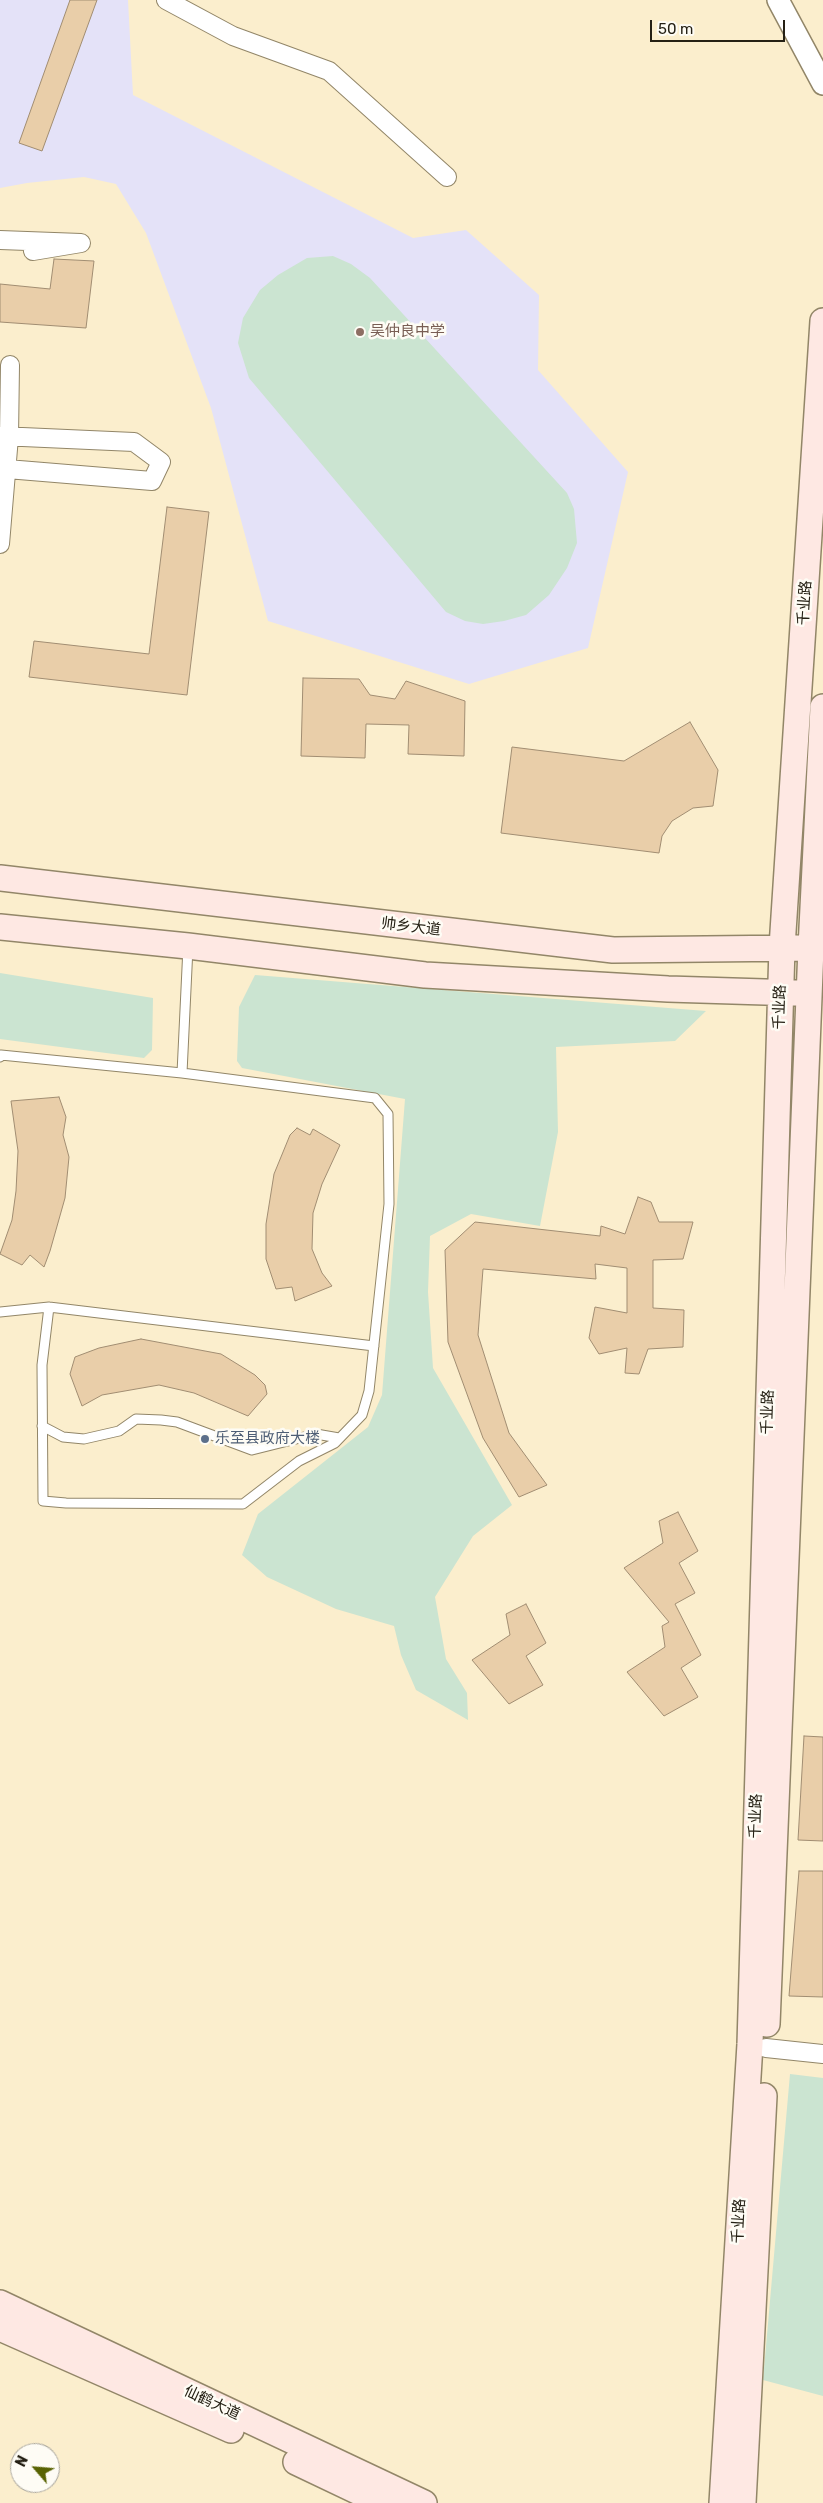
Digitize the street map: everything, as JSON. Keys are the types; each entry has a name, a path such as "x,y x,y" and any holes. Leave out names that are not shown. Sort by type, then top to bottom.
{"main road":[{"name":"千业路","path":"722,2503 750,2044 782,947 823,321"},
{"name":"千业路","path":"743,2503 817,993 823,708"},
{"name":"帅乡大道","path":"0,878 613,950 817,948"},
{"path":"0,927 188,946 425,976 668,989 817,993"},
{"name":"仙鹤大道","path":"0,2303 424,2503"},
{"name":"仙鹤大道","path":"0,2328 236,2432 382,2503"}],"street":[{"path":"166,0 233,36 329,71 447,177"},
{"path":"778,0 823,84"},
{"path":"0,240 81,243 33,251"},
{"path":"0,544 7,469 5,437 10,365"},
{"path":"5,437 134,442 161,462 152,481 7,469"},
{"path":"766,2048 823,2054"}],"lane":[{"path":"182,1073 188,946"},
{"path":"0,1057 1,1055 182,1073 375,1098 388,1114 389,1204 369,1391 362,1415 339,1438 299,1460 243,1504 66,1503 43,1501 42,1365 49,1307"},
{"path":"0,1312 49,1307 374,1346"},
{"path":"42,1426 63,1437 84,1439 119,1431 136,1419 161,1420 177,1422 252,1450 316,1434 339,1438"}],"shaded area":[{"name":"吴仲良中学","path":"0,0 128,0 133,95 413,238 466,230 539,295 538,370 628,472 588,648 469,684 268,621 211,408 146,233 116,184 84,177 0,188"}],"green space":[{"path":"333,256 351,264 370,278 567,493 574,509 577,543 567,568 549,595 526,615 483,624 465,621 446,612 249,378 238,343 243,318 260,290 278,275 307,258"},
{"path":"0,973 153,998 152,1050 144,1058 0,1039"},
{"path":"255,975 706,1011 675,1041 556,1047 558,1132 540,1226 471,1214 430,1236 428,1292 433,1368 512,1505 473,1536 435,1597 446,1659 467,1693 468,1720 416,1690 401,1655 394,1626 336,1609 267,1577 242,1555 258,1514 368,1427 382,1395 405,1099 242,1068 237,1061 239,1007"},
{"path":"790,2074 823,2078 823,2396 763,2380"}],"building":[{"path":"70,0 97,0 42,151 19,143"},
{"path":"54,259 94,261 86,328 0,322 0,284 50,289"},
{"path":"167,507 209,512 187,695 29,677 34,641 149,654"},
{"path":"303,678 359,679 370,695 395,699 406,681 465,701 464,756 408,754 409,725 366,724 365,758 301,756"},
{"path":"690,722 718,770 713,806 693,808 672,821 662,836 659,853 501,833 512,747 624,761"},
{"path":"59,1097 66,1117 63,1135 69,1157 65,1198 44,1267 30,1255 22,1265 0,1254 12,1220 16,1191 18,1151 11,1101"},
{"path":"297,1128 310,1135 313,1129 340,1145 322,1184 313,1213 312,1249 322,1273 332,1286 295,1301 292,1287 276,1289 266,1259 266,1224 274,1174 290,1135"},
{"path":"638,1197 651,1202 659,1222 693,1222 683,1259 653,1260 653,1308 684,1310 683,1347 648,1349 639,1374 625,1373 627,1348 599,1354 589,1338 595,1307 627,1313 627,1268 595,1264 596,1279 483,1269 478,1335 509,1433 547,1485 519,1497 483,1438 448,1342 445,1250 475,1222 600,1236 601,1226 625,1234"},
{"path":"141,1339 221,1354 255,1375 265,1385 267,1394 248,1416 194,1393 159,1385 102,1395 82,1406 70,1374 75,1357 99,1348"},
{"path":"678,1512 698,1551 679,1563 695,1593 675,1604 701,1655 681,1668 698,1697 664,1716 627,1672 665,1647 662,1626 669,1622 624,1568 663,1543 659,1521"},
{"path":"526,1604 546,1643 526,1656 543,1685 509,1704 472,1660 510,1635 506,1614"},
{"path":"804,1736 823,1737 823,1841 798,1840"},
{"path":"799,1871 823,1871 823,1997 789,1996"}],"place":[{"name":"吴仲良中学","path":"360,332"},
{"name":"乐至县政府大楼","path":"205,1439"}]}
